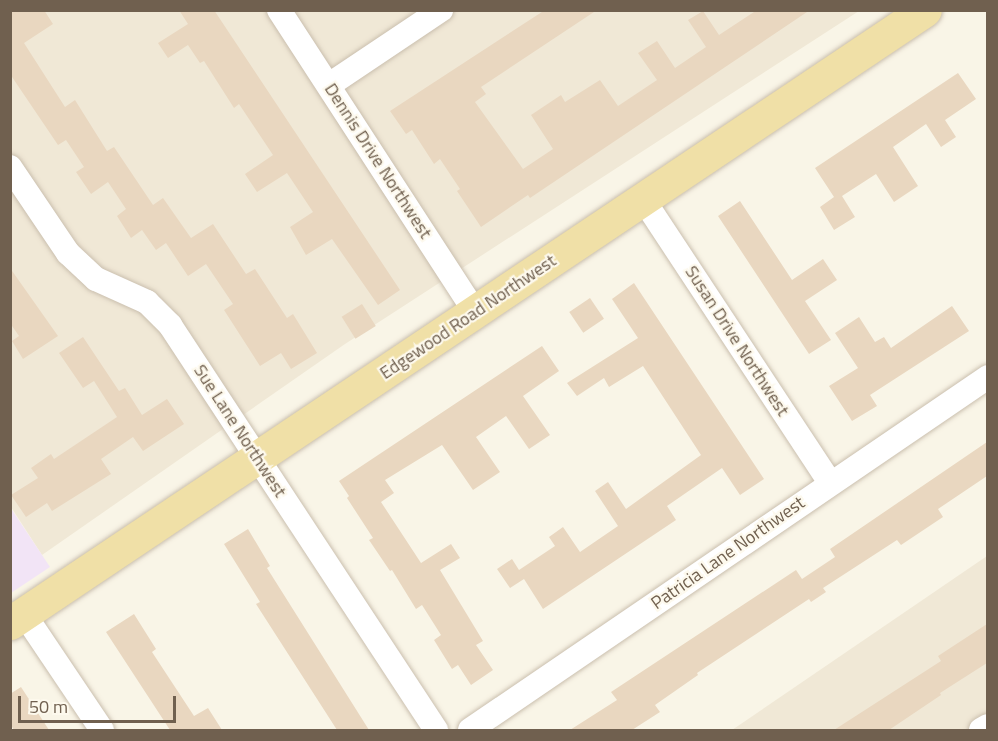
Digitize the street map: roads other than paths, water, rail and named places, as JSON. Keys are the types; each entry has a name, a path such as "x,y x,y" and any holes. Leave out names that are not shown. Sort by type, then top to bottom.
{"main road":[{"name":"Edgewood Road Northwest","path":"17,618 925,10"}],"street":[{"name":"Dennis Drive Northwest","path":"279,10 476,312"},
{"path":"329,86 441,10"},
{"name":"Sue Lane Northwest","path":"10,167 68,253 96,279 147,302 170,325 436,730"},
{"name":"Susan Drive Northwest","path":"644,199 830,483"},
{"name":"Patricia Lane Northwest","path":"470,730 987,377"},
{"path":"17,618 102,730"},
{"path":"981,730 987,726"}]}
